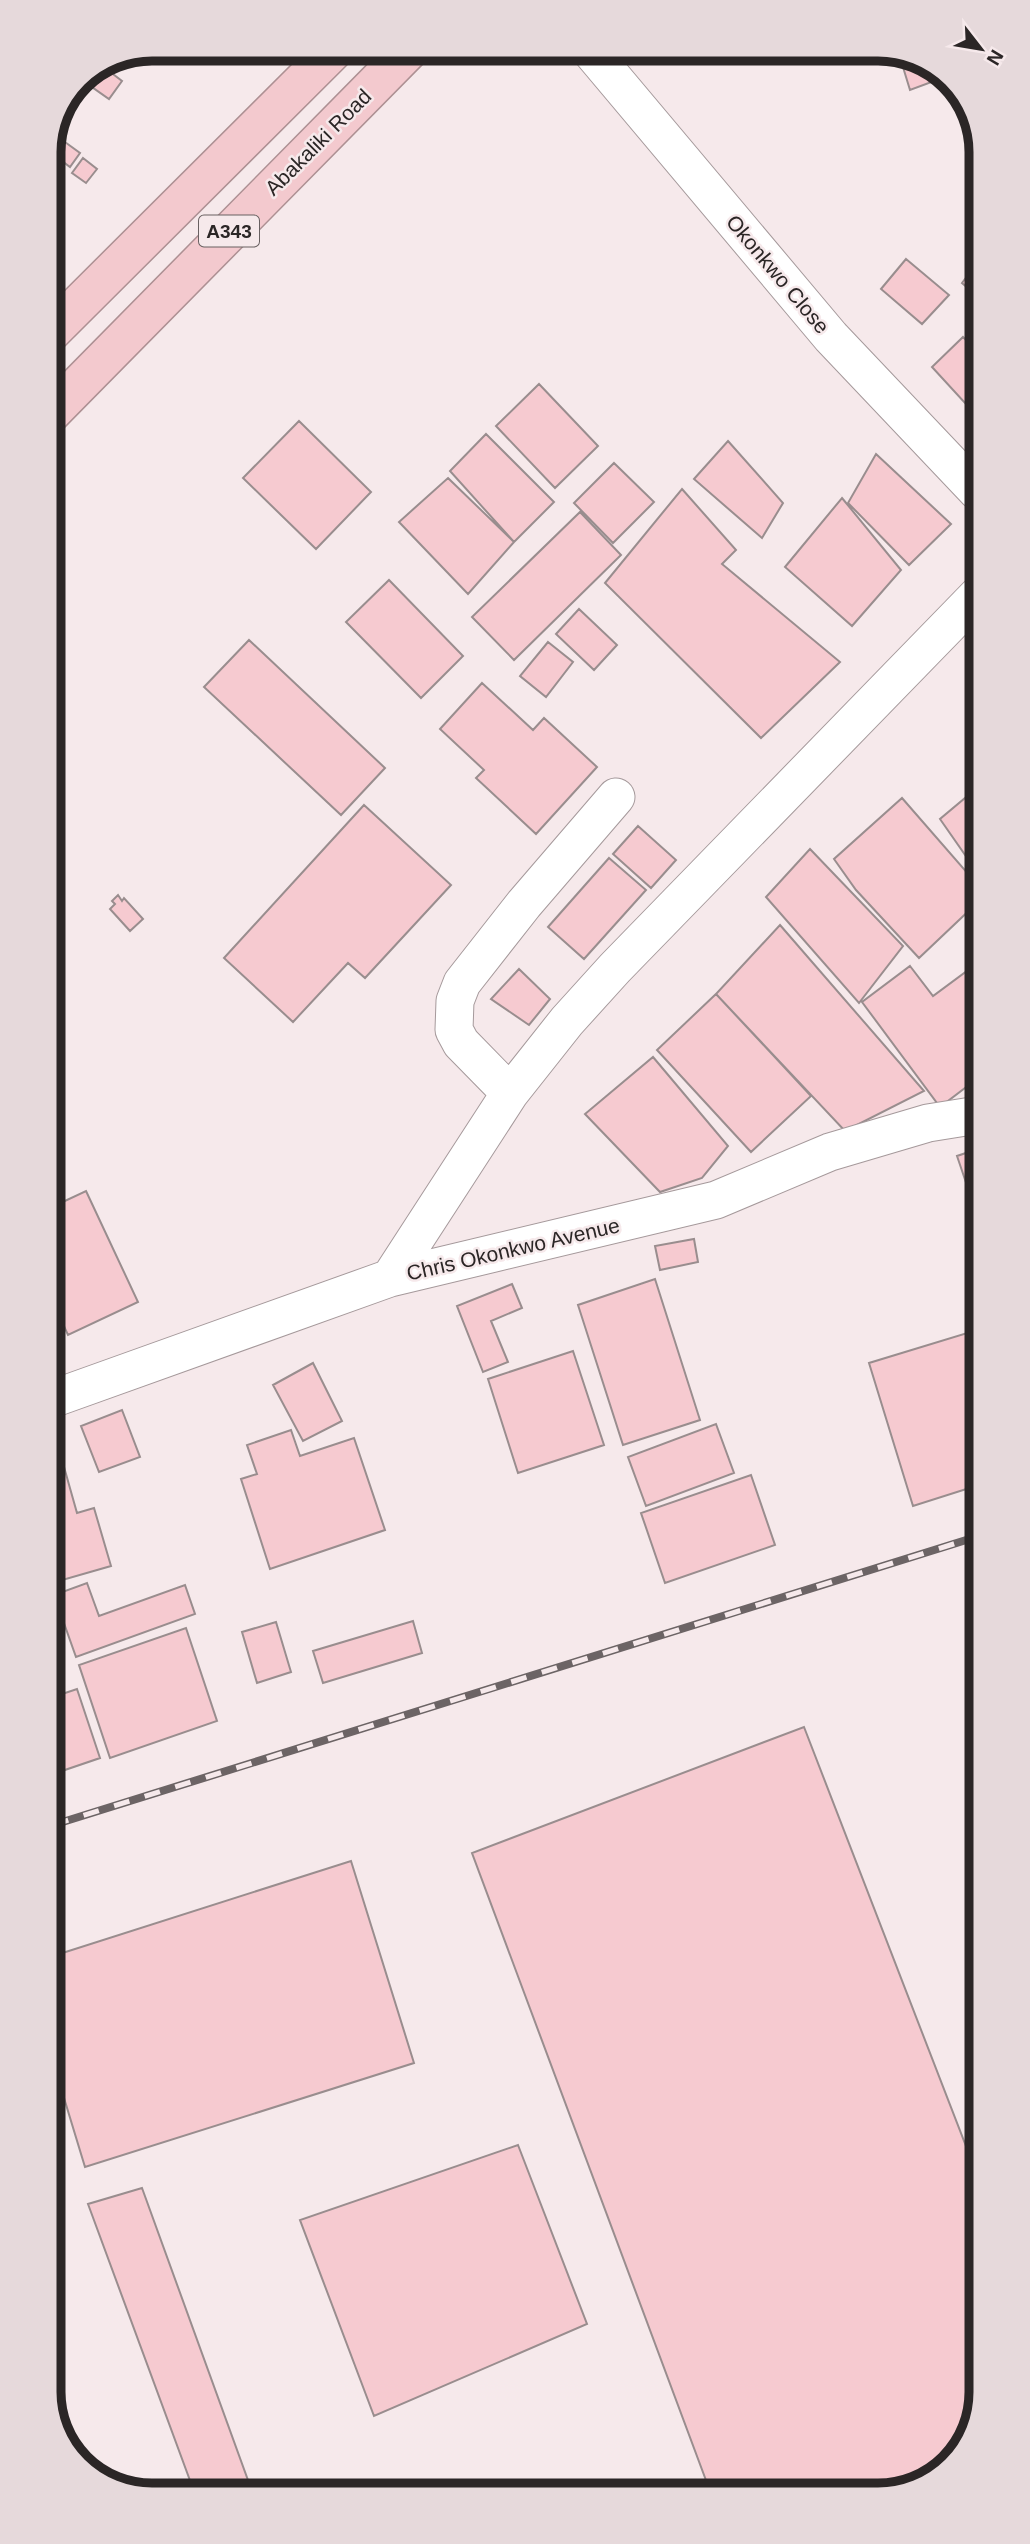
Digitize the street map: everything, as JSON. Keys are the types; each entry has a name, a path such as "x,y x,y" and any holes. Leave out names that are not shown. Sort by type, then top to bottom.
{"highway":[{"name":"A343","path":"61,321 323,61"},
{"name":"Abakaliki Road","path":"61,403 398,61"}],"street":[{"name":"Okonkwo Close","path":"599,61 831,337 969,484"},
{"path":"390,1278 510,1093 567,1021 615,968 969,604"},
{"path":"510,1093 461,1043 454,1030 455,1001 463,983 560,858 616,797"},
{"name":"Chris Okonkwo Avenue","path":"61,1396 390,1278 716,1200 830,1152 928,1123 969,1118"}],"building":[{"path":"902,64 934,81 910,90"},
{"path":"110,72 122,81 109,99 90,86"},
{"path":"62,140 80,153 70,167 61,160"},
{"path":"83,158 97,169 86,183 72,173"},
{"path":"906,259 949,295 922,324 881,289"},
{"path":"969,274 969,289 962,283"},
{"path":"963,337 969,343 969,407 932,367"},
{"path":"539,384 598,446 555,488 496,426"},
{"path":"299,421 371,492 316,549 243,478"},
{"path":"486,434 554,502 514,542 450,471"},
{"path":"728,441 783,503 762,538 694,479"},
{"path":"876,454 951,524 909,565 848,503"},
{"path":"614,463 654,502 613,543 574,503"},
{"path":"448,478 514,542 468,594 399,522"},
{"path":"682,489 736,550 722,564 840,662 761,738 605,583"},
{"path":"842,498 901,570 852,626 785,567"},
{"path":"580,512 621,555 514,660 472,617"},
{"path":"389,580 463,656 421,698 346,622"},
{"path":"579,609 617,645 594,670 556,634"},
{"path":"249,640 385,768 341,815 204,687"},
{"path":"548,642 573,662 546,697 520,676"},
{"path":"482,683 533,730 544,718 597,767 536,834 476,778 484,770 440,729"},
{"path":"969,795 969,861 940,819"},
{"path":"902,798 969,875 969,911 919,958 856,890 834,859"},
{"path":"364,805 451,885 365,978 348,963 293,1022 224,958"},
{"path":"638,826 676,860 651,888 613,854"},
{"path":"810,849 903,946 859,1003 766,897"},
{"path":"609,858 646,890 584,959 548,927"},
{"path":"118,895 143,919 130,931 110,909 115,904 112,901"},
{"path":"780,925 924,1091 845,1131 716,994"},
{"path":"910,966 933,996 969,969 969,1085 940,1107 862,1002"},
{"path":"519,969 550,999 529,1025 491,999"},
{"path":"716,994 811,1096 751,1152 657,1050"},
{"path":"653,1057 728,1146 702,1178 660,1192 585,1114"},
{"path":"969,1152 969,1191 957,1156"},
{"path":"86,1191 138,1302 68,1335 61,1320 61,1203"},
{"path":"694,1239 698,1262 660,1270 655,1246"},
{"path":"655,1279 700,1420 623,1445 578,1305"},
{"path":"512,1284 522,1308 491,1321 508,1362 483,1372 457,1306"},
{"path":"969,1332 969,1488 913,1506 869,1363"},
{"path":"573,1351 604,1445 518,1473 488,1379"},
{"path":"313,1363 342,1421 303,1441 273,1385"},
{"path":"122,1410 140,1457 99,1472 81,1426"},
{"path":"716,1424 734,1473 646,1506 628,1457"},
{"path":"291,1430 300,1456 354,1438 385,1530 270,1569 241,1479 257,1474 247,1445"},
{"path":"61,1456 77,1513 94,1508 111,1566 61,1580"},
{"path":"751,1475 775,1545 665,1583 641,1513"},
{"path":"87,1583 99,1616 185,1585 195,1614 76,1657 61,1615 61,1592"},
{"path":"413,1621 422,1653 323,1683 313,1651"},
{"path":"276,1622 291,1672 257,1683 242,1632"},
{"path":"186,1628 217,1721 110,1758 79,1665"},
{"path":"77,1689 100,1758 61,1771 61,1694"},
{"path":"804,1727 969,2154 968,2404 959,2432 933,2464 907,2478 878,2483 707,2483 472,1853"},
{"path":"351,1861 414,2063 85,2167 61,2088 61,1953"},
{"path":"518,2145 587,2324 374,2416 300,2220"},
{"path":"142,2188 249,2483 191,2483 88,2204"}],"railway":[{"path":"61,1823 969,1539"}]}
